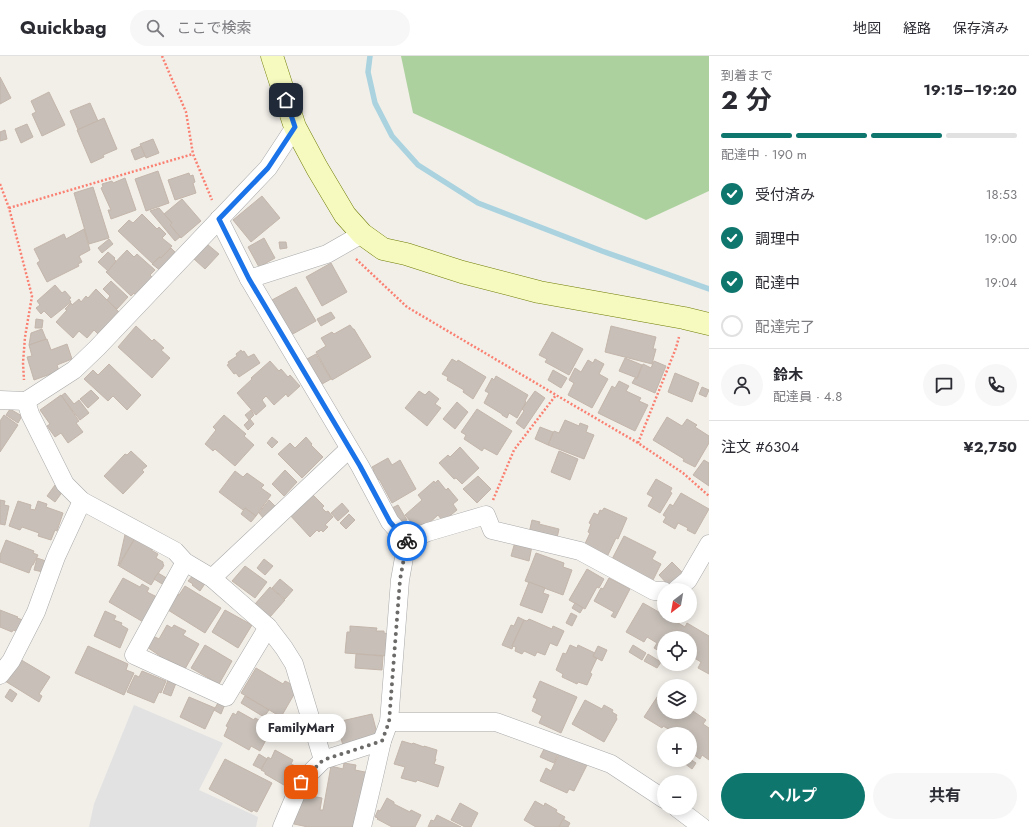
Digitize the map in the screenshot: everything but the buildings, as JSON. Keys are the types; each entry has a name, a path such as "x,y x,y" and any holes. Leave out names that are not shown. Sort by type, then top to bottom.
{"street":[{"path":"272,56 295,127 317,168 345,215 362,234 383,249 406,254 462,272 539,292 684,318 709,324"},
{"path":"0,400 26,401 74,370 97,348 268,168 295,127"},
{"path":"219,219 249,279 360,466 390,522 407,541"},
{"path":"249,279 327,254 362,234"},
{"path":"26,401 30,414 64,484 82,501 175,551 185,562 212,578 268,627 294,664 323,760"},
{"path":"212,578 349,448"},
{"path":"0,675 11,661 36,612 56,557 82,501"},
{"path":"407,541 428,532 486,515 492,530 580,551 654,591 657,591"},
{"path":"362,827 382,741 389,722 400,580 407,541"},
{"path":"684,583 688,580 709,544"},
{"path":"185,562 134,656 226,697 268,627"},
{"path":"389,722 496,722 611,764 657,794"},
{"path":"282,827 301,782 323,760 382,741"},
{"path":"686,815 702,827"}],"path":[{"path":"162,56 186,112 193,154 219,219"},
{"path":"9,208 193,154"},
{"path":"0,184 9,208 32,296 25,337 23,363 26,401"},
{"path":"362,234 356,259 407,307 638,443 683,473 709,496"},
{"path":"638,443 676,348 684,318"},
{"path":"486,515 514,450 556,396"}],"green space":[{"path":"401,56 709,56 709,191 646,220 413,113"}],"shaded area":[{"path":"134,705 223,743 199,790 258,817 256,827 89,827 94,804"}],"waterway":[{"path":"370,56 368,72 375,103 392,136 418,165 478,203 602,251 709,289"}],"way so far":[{"path":"301,782 323,760 382,741 389,722 400,580 407,541"}],"place":[{"name":"FamilyMart","path":"301,782"}],"route":[{"path":"286,100 295,127 268,168 219,219 249,279 360,466 390,522 407,541"}]}
